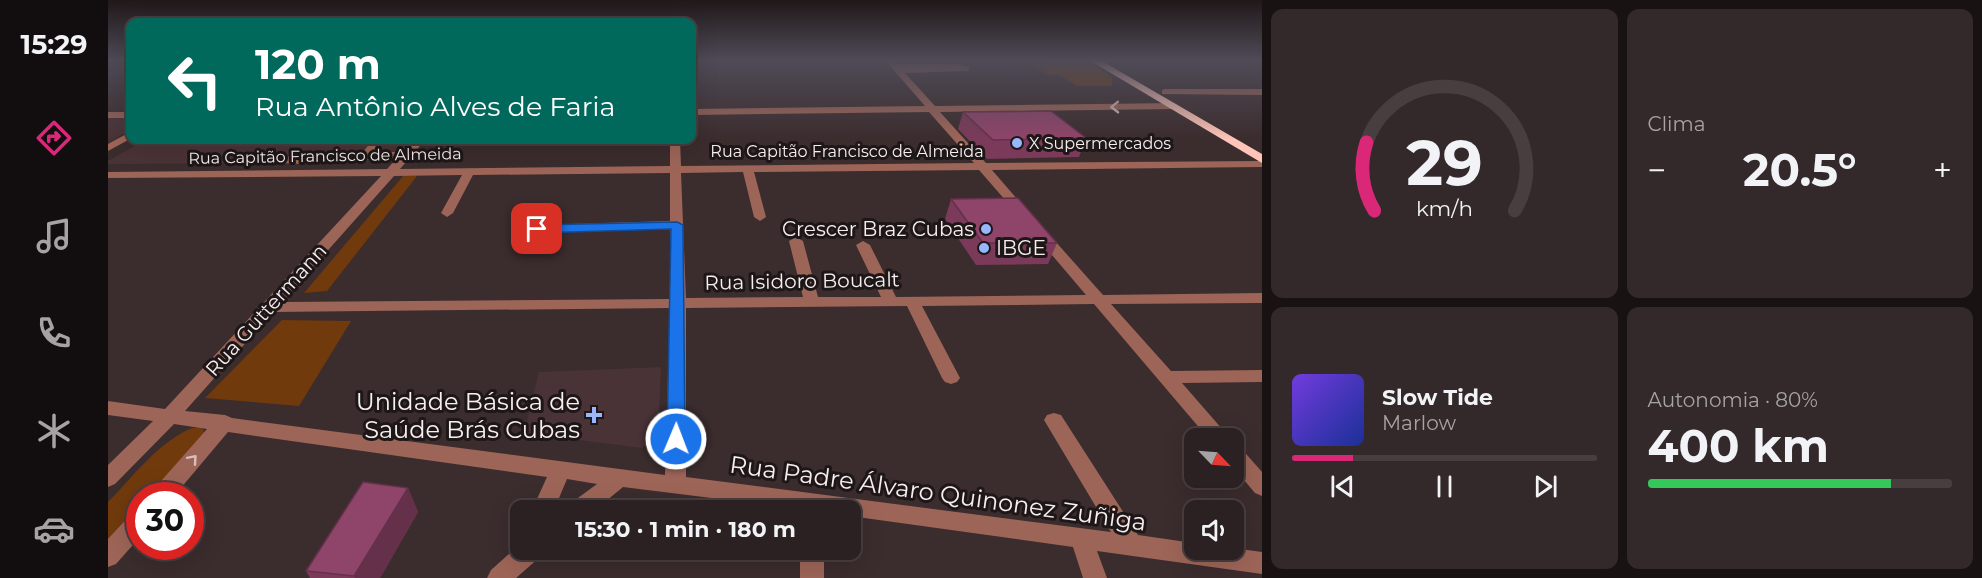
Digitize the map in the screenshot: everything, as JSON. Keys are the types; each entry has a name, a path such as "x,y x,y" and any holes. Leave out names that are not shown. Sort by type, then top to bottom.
{"highway":[{"path":"1141,87 1262,159"},
{"path":"1156,87 1262,148"}],"street":[{"path":"913,87 1211,428"},
{"path":"1165,92 1262,92"},
{"path":"696,112 1174,106"},
{"path":"108,115 126,115"},
{"path":"108,148 126,137"},
{"path":"369,155 367,153 375,144"},
{"name":"Rua Guttermann","path":"108,478 169,417 416,144"},
{"path":"675,144 678,303 675,484"},
{"path":"267,153 264,156 266,159 276,160 406,155"},
{"name":"Rua Capitão Francisco de Almeida","path":"108,175 1262,164"},
{"path":"748,169 760,217"},
{"path":"447,213 470,170"},
{"path":"537,229 677,225"},
{"path":"796,241 812,302"},
{"path":"863,245 891,301"},
{"name":"Rua Isidoro Boucalt","path":"270,307 1262,298"},
{"path":"912,301 951,378"},
{"path":"1166,377 1262,376"},
{"name":"Rua Padre Álvaro Quinonez Zuñiga","path":"108,408 225,422 779,500"},
{"path":"1054,420 1132,546"},
{"path":"173,482 225,422"},
{"path":"1244,466 1262,487"},
{"path":"547,500 561,469"},
{"path":"592,500 619,478"},
{"name":"Rua Padre Álvaro Quinonez Zuñiga","path":"861,511 1262,563"},
{"path":"108,556 126,536"},
{"path":"1081,538 1095,578"},
{"path":"500,578 518,560"},
{"path":"812,560 812,578"}],"shaded area":[{"path":"108,118 126,118 126,132 108,143"},
{"path":"138,144 410,144 397,159 388,162 108,164 108,161"},
{"path":"404,175 417,176 327,291 304,293"},
{"path":"282,320 351,321 299,406 205,398"},
{"name":"Unidade Básica de Saúde Brás Cubas","path":"661,367 658,438 642,448 524,433 539,372"},
{"path":"192,428 202,428 206,435 163,482 127,482 157,451"},
{"path":"126,483 126,521 108,541 108,502"}],"building":[{"path":"1051,111 1086,138 993,140 963,112"},
{"path":"1018,198 1057,243 983,243 951,199"},
{"path":"363,482 408,488 354,576 306,571"}],"place":[{"name":"X Supermercados","path":"1017,143"},
{"name":"Crescer Braz Cubas","path":"986,229"},
{"name":"IBGE","path":"984,248"},
{"name":"Unidade Básica de Saúde Brás Cubas","path":"594,415"}],"route":[{"path":"537,229 677,225 676,439"}]}
